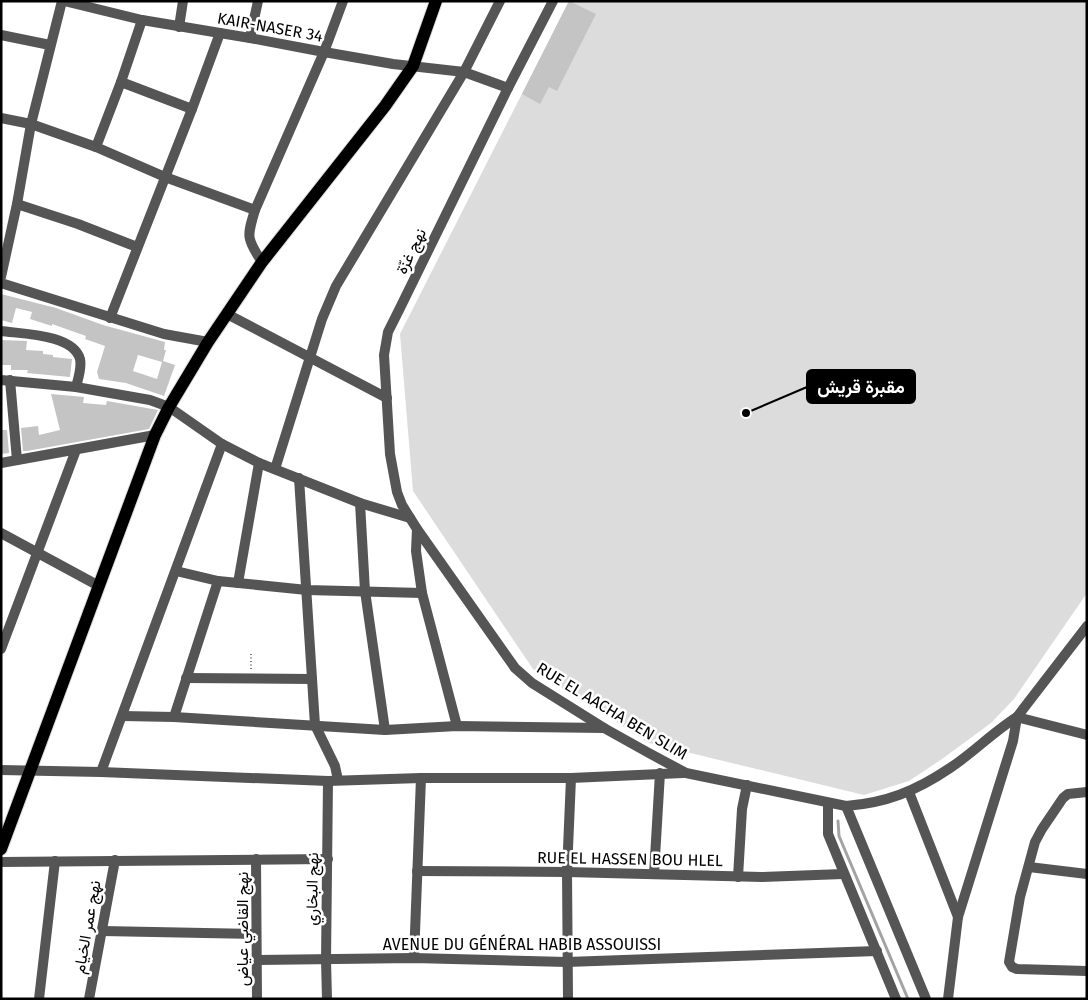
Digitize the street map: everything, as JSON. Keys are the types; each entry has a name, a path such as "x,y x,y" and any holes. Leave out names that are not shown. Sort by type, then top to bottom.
{"main road":[{"path":"1,849 155,435 208,342 262,262 385,106 413,66 436,1"}],"street":[{"name":"KAIR-NASER 34","path":"63,1 179,27 392,64 464,72 508,88"},
{"path":"1,277 17,204 30,124 63,1"},
{"path":"179,27 183,1"},
{"path":"250,38 258,1"},
{"path":"262,262 249,241 255,210 324,52 343,1"},
{"path":"276,469 322,319 336,286 464,72 500,1"},
{"name":"نهج غزّة","path":"417,529 397,492 392,471 384,355 388,332 553,1"},
{"path":"96,147 142,20"},
{"path":"110,318 220,33"},
{"path":"1,35 50,45"},
{"path":"121,82 192,109"},
{"path":"1,118 30,124 96,147 165,177 255,210"},
{"path":"17,204 78,224 137,247"},
{"path":"1,283 164,334 208,342"},
{"path":"227,314 387,398"},
{"path":"1,331 52,338 68,345 76,352 80,361 76,387"},
{"path":"17,460 6,380 76,387 150,400 169,408 222,444 259,463 360,503 410,518"},
{"path":"1,463 155,435"},
{"path":"102,772 222,444"},
{"path":"1,649 76,450"},
{"path":"238,583 259,463"},
{"path":"299,478 315,726"},
{"path":"360,503 365,592 385,730"},
{"path":"417,529 416,551 422,593 457,726"},
{"name":"RUE EL AACHA BEN SLIM","path":"417,529 515,668 532,683 604,728 686,772 828,803 846,806 870,804 909,792 950,768 1002,726 1017,717"},
{"path":"1,533 99,586"},
{"path":"176,571 218,581 307,590 422,593"},
{"path":"174,717 218,581"},
{"path":"948,999 958,917 1014,741 1017,717 1083,638 1087,626"},
{"path":"186,678 312,679"},
{"path":"123,716 174,717 385,730 457,726 604,728"},
{"path":"1017,717 1087,735"},
{"name":"نهج البخاري","path":"315,726 335,766 328,859 327,999"},
{"path":"1,770 333,781 421,778 571,778 686,772"},
{"path":"654,874 660,773"},
{"path":"414,958 421,778"},
{"path":"568,999 567,872 571,778"},
{"path":"738,876 742,809 747,785"},
{"path":"909,792 958,917"},
{"path":"1087,792 1068,794 1063,798 1035,842 1020,897 1009,962 1012,967 1017,969 1087,971"},
{"path":"828,803 828,834 896,999"},
{"path":"846,806 926,999"},
{"name":"نهج القاضي عياض","path":"256,859 257,999"},
{"path":"1,862 328,859"},
{"name":"نهج عمر الخيام","path":"90,999 115,860"},
{"path":"39,999 55,861"},
{"path":"1029,867 1087,874"},
{"name":"RUE EL HASSEN BOU HLEL","path":"417,871 567,872 762,877 843,874"},
{"path":"102,931 256,934"},
{"name":"AVENUE DU GÉNÉRAL HABIB ASSOUISSI","path":"258,960 414,958 567,962 877,951"}],"path":[{"path":"251,654 251,679"}],"shaded area":[{"path":"569,1 1087,1 1087,593 1014,699 991,723 909,781 864,795 649,743 533,669 413,491 400,334"}],"building":[{"path":"569,1 596,14 557,91 549,87 540,104 522,94"},
{"path":"1,294 56,308 103,325 165,342 164,350 166,350 163,361 175,365 164,396 126,383 99,379 97,372 105,346 85,339 86,336 52,324 52,326 30,319 32,312 16,308 12,323 1,320","holes":["138,355 162,362 157,379 133,371"]},
{"path":"1,340 27,341 26,350 43,351 43,354 53,355 53,357 72,359 70,377 27,373 28,370 11,370 11,365 1,365"},
{"path":"51,394 84,397 83,403 106,405 107,401 158,410 149,429 23,451 21,428 38,426 39,435 60,430"},
{"path":"1,430 7,430 9,453 1,454"}],"waterway":[{"path":"838,821 839,836 908,999"}],"place":[{"name":"مقبرة قريش","path":"746,413"}]}
